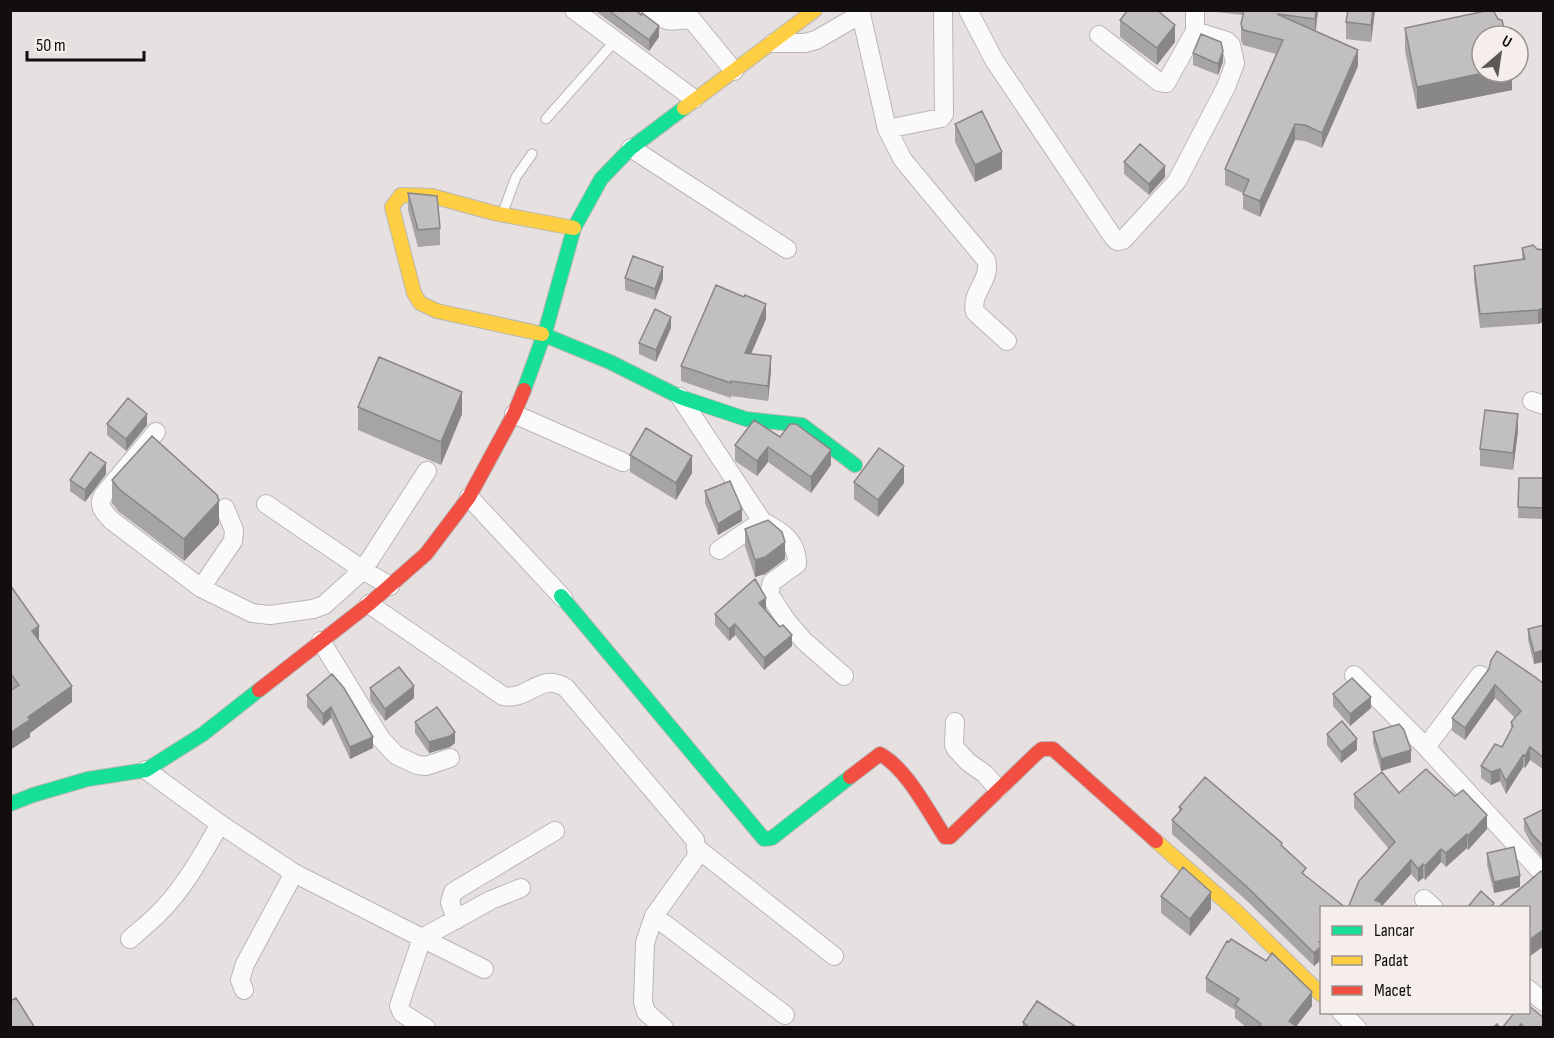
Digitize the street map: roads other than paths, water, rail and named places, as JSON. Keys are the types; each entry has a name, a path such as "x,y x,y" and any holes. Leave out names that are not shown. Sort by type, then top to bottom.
{"street":[{"path":"574,10 694,99"},
{"path":"651,10 663,20 668,21 687,15 734,71"},
{"path":"10,804 88,779 146,770 202,734 369,604 426,554 470,497 514,414 544,334 574,228 601,179 631,148 815,10"},
{"path":"886,129 941,117 944,114 943,10"},
{"path":"968,10 994,60 1113,237 1120,241 1177,181 1226,87 1235,63 1231,45 1227,41 1195,31"},
{"path":"1099,35 1159,82 1166,83 1195,31 1195,10"},
{"path":"773,43 805,43 816,40 868,12 886,129 903,160 986,260 987,274 976,293 975,312 1007,341"},
{"path":"631,148 787,249"},
{"path":"574,228 502,215 432,196 401,195 392,207 414,293 420,303 437,311 544,334 610,362 680,397 746,419 802,425 855,465"},
{"path":"680,397 762,521 783,532 790,539 797,553 797,564 772,582 769,594 786,620 804,641 844,676"},
{"path":"514,414 623,462"},
{"path":"156,432 104,494 100,504 111,520 201,588 252,613 270,615 313,609 324,605 363,570 427,471"},
{"path":"470,497 562,597 764,839 772,838 880,754 889,758 946,837 952,835 1037,753 1042,749 1053,749 1236,911 1315,989 1320,975"},
{"path":"266,504 390,586"},
{"path":"201,588 233,541 234,530 225,508"},
{"path":"719,550 762,521"},
{"path":"369,604 503,696 517,697 552,681 566,688 695,840 698,849 695,861 654,916 645,944 643,1002 646,1012 664,1028"},
{"path":"321,641 381,739 396,755 417,765 426,766 450,758"},
{"path":"1354,675 1426,747 1544,875"},
{"path":"1426,747 1480,675"},
{"path":"955,722 954,745 956,749 968,762 985,774 998,789"},
{"path":"146,770 220,824 294,873 484,969"},
{"path":"130,939 171,899 196,867 220,824"},
{"path":"456,920 450,902 453,892 555,831"},
{"path":"698,849 834,956"},
{"path":"244,990 240,980 245,964 294,873"},
{"path":"426,1028 402,1013 399,1006 422,939 491,900 521,888"},
{"path":"654,916 785,1015"},
{"path":"1530,991 1544,1002"},
{"path":"1343,1014 1357,1028"}],"lane":[{"path":"546,119 615,41"},
{"path":"502,215 516,177 532,154"}]}
